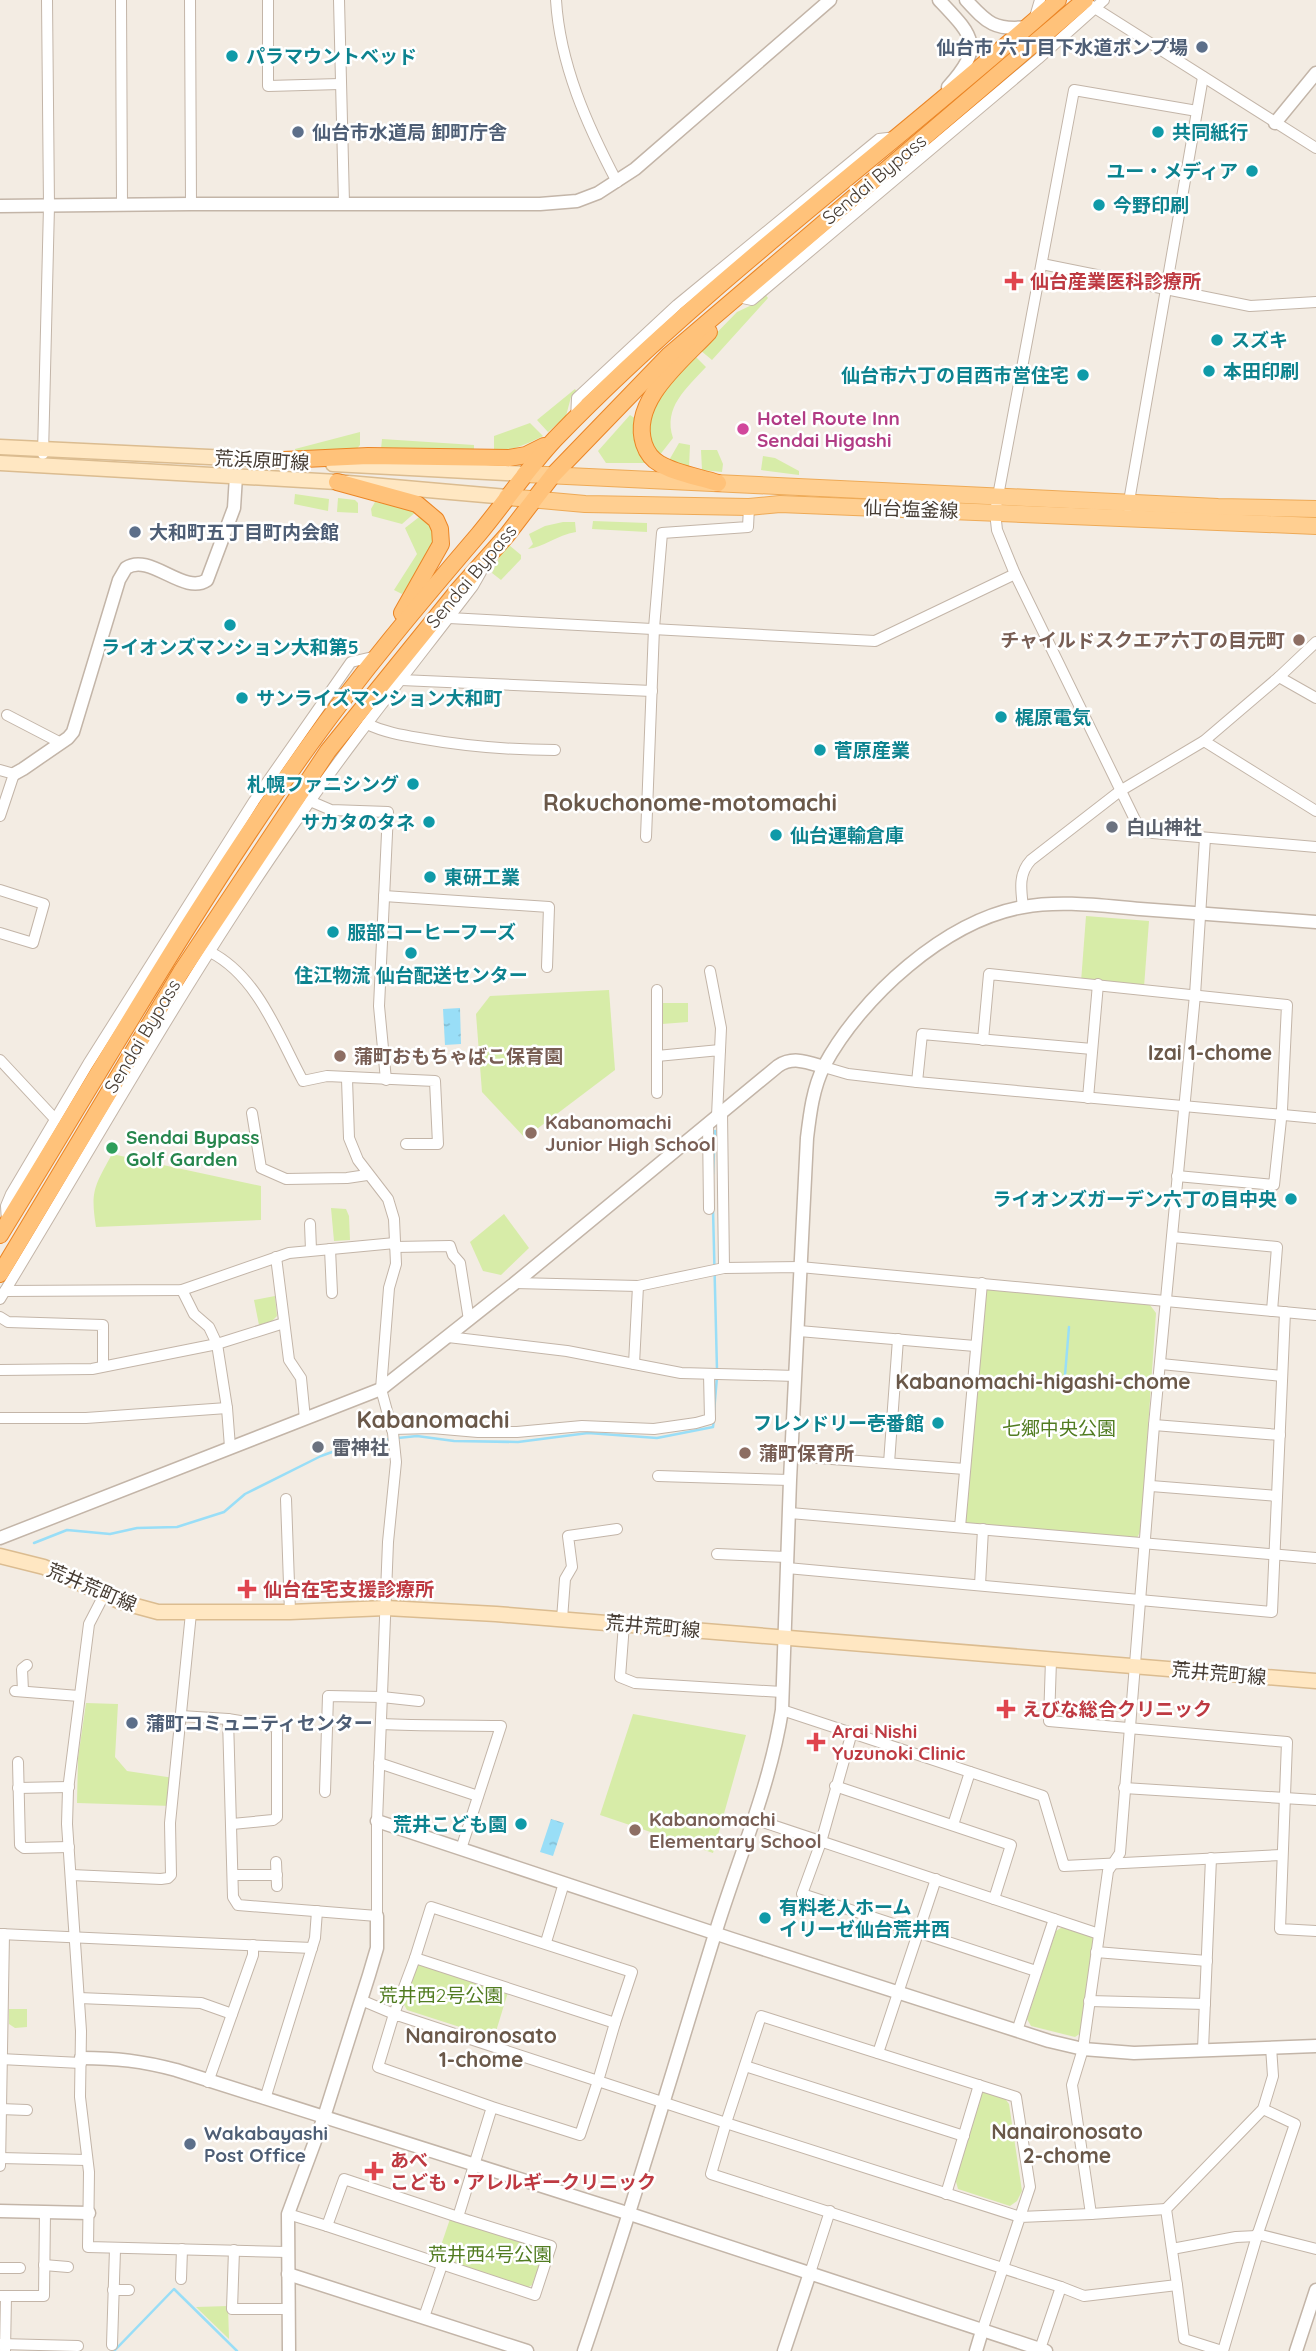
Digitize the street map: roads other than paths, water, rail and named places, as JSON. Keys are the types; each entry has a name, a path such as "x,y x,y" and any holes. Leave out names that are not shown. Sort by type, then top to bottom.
{"highway":[{"name":"Sendai Bypass","path":"4,1229 190,924 308,747 380,651 525,474 554,441 663,335 1058,0"},
{"name":"Sendai Bypass","path":"1,1269 144,1032 262,847 328,751 553,475 669,355 1088,3"},
{"path":"718,483 661,465 648,454 640,430 643,412 653,392 724,316 736,299"},
{"path":"283,460 368,456 509,458 526,455 554,441"},
{"path":"337,482 417,503 436,520 440,529 441,544 380,651"}],"main road":[{"name":"荒浜原町線","path":"0,447 43,457 236,476 507,497"},
{"name":"荒浜原町線","path":"0,463 43,457 283,460 525,474"},
{"name":"仙台塩釜線","path":"525,474 718,483 997,505"},
{"name":"仙台塩釜線","path":"507,497 749,508 780,504 997,505 1127,510 1316,509"},
{"name":"仙台塩釜線","path":"1127,510 1316,526"},
{"name":"荒井荒町線","path":"0,1556 44,1567 104,1595 150,1611 290,1612 386,1608 562,1619 1316,1681"}],"street":[{"path":"43,457 49,206 47,0"},
{"path":"121,0 122,205"},
{"path":"191,0 191,204"},
{"path":"268,0 268,86 340,85"},
{"path":"339,0 344,203"},
{"path":"556,0 570,80 617,182"},
{"path":"0,206 578,201 617,182 635,169 830,0"},
{"path":"903,134 965,68 970,59 968,35 939,0"},
{"path":"966,0 987,22 999,28 1011,29 1031,24 1040,0"},
{"path":"1088,3 1104,0"},
{"path":"1088,3 1316,148"},
{"path":"1275,123 1316,73"},
{"path":"1127,510 1203,77"},
{"path":"1197,111 1074,90 997,505 997,530 1015,574 1141,832 1316,847"},
{"path":"1042,264 1250,306 1316,302"},
{"path":"0,770 13,774 23,769 73,732 124,571 129,566 140,564 193,584 203,584 207,580 234,508 236,476"},
{"path":"646,837 654,628 662,533 748,527 749,508"},
{"path":"2,1295 210,952 310,801 473,586 493,550"},
{"path":"449,618 875,640 1015,574"},
{"path":"1023,907 1021,877 1024,868 1120,791 1204,741 1316,642"},
{"path":"4,1229 6,1206 11,1194 213,865 351,662 380,651"},
{"path":"1279,677 1316,698"},
{"path":"401,680 652,691"},
{"path":"7,715 61,743"},
{"path":"367,724 383,731 473,746 555,750"},
{"path":"1204,741 1316,811"},
{"path":"0,816 13,774"},
{"path":"310,801 331,810 388,811 379,1006 386,1080"},
{"path":"1091,2214 1072,2085 1083,2049 1108,1871 1121,1853 1154,1424 1195,995 1205,838"},
{"path":"0,890 44,904 33,943 0,933"},
{"path":"384,896 549,907 547,967"},
{"path":"584,2351 630,2214 715,1934 769,1773 782,1710 790,1480 810,1103 824,1067 849,1026 903,971 963,929 1023,907 1059,905 1316,922"},
{"path":"210,952 229,963 256,994 303,1082 327,1076 435,1081 438,1144 406,1144"},
{"path":"709,1209 721,1028 710,971"},
{"path":"983,1040 989,974 1287,1005 1274,1185 1177,1176"},
{"path":"1088,1098 1098,984"},
{"path":"657,990 657,1093"},
{"path":"917,1082 922,1034 1092,1049"},
{"path":"657,1056 720,1050"},
{"path":"0,1060 55,1119"},
{"path":"0,1538 381,1389 515,1283 784,1062 795,1060 848,1074 917,1082 1316,1118"},
{"path":"289,2351 288,2214 324,2117 377,1948 379,1763 388,1542 396,1462 392,1431 381,1389 389,1288 396,1264 394,1219 388,1199 367,1175 349,1138 347,1079"},
{"path":"252,1113 261,1168 286,1180 367,1175"},
{"path":"716,1117 716,1269"},
{"path":"310,1224 311,1250"},
{"path":"1172,1237 1278,1247 1272,1311"},
{"path":"2,1295 182,1290 276,1257 311,1250 395,1245 450,1246 460,1263 469,1320"},
{"path":"330,1249 332,1293"},
{"path":"276,1257 289,1360 301,1378 305,1419"},
{"path":"515,1283 638,1286 716,1269 800,1267 1316,1315"},
{"path":"960,1527 982,1283"},
{"path":"634,1364 638,1286"},
{"path":"182,1290 194,1314 209,1327 217,1344 230,1447"},
{"path":"717,1554 980,1586 1272,1612 1285,1312"},
{"path":"0,1317 8,1322 103,1325 103,1365"},
{"path":"0,1370 92,1369 217,1344 284,1324"},
{"path":"799,1331 975,1346"},
{"path":"448,1337 567,1351 681,1373 796,1376"},
{"path":"889,1463 898,1339"},
{"path":"1161,1364 1282,1376"},
{"path":"392,1431 432,1428 517,1432 582,1426 654,1429 696,1423 709,1419 714,1374"},
{"path":"0,1418 86,1418 227,1408"},
{"path":"1154,1424 1280,1435"},
{"path":"792,1456 965,1469"},
{"path":"658,1476 790,1480"},
{"path":"1151,1486 1277,1496"},
{"path":"286,1499 290,1612"},
{"path":"790,1513 1316,1558"},
{"path":"562,1619 565,1579 572,1567 568,1536 617,1529"},
{"path":"980,1586 983,1529"},
{"path":"104,1595 89,1624 69,1787 69,1847 79,1998 80,2097 87,2160 88,2247 287,2252"},
{"path":"71,1875 161,1879 171,1875 170,1823 191,1613"},
{"path":"624,1624 620,1678 635,1684 782,1692"},
{"path":"1051,1660 1049,1721 1287,1742 1280,1929 1316,1931"},
{"path":"27,1665 22,1669 19,1691 79,1696"},
{"path":"325,1792 328,1696 419,1701"},
{"path":"782,1710 1043,1796 1064,1866 1281,1855"},
{"path":"181,1716 228,1719 277,1727 277,1817 273,1821 232,1824"},
{"path":"228,1719 233,1897 238,1905 377,1916"},
{"path":"381,1724 501,1726 461,1849"},
{"path":"852,1732 821,1842 802,1894 1036,1971"},
{"path":"18,1762 20,1845 24,1848 69,1847"},
{"path":"379,1763 478,1796"},
{"path":"953,1825 970,1772"},
{"path":"835,1786 1011,1845 994,1899"},
{"path":"19,1788 69,1787"},
{"path":"1124,1788 1316,1800"},
{"path":"754,1819 1099,1934"},
{"path":"377,1821 715,1934 1017,2031 1083,2049 1134,2053 1316,2046"},
{"path":"1203,2049 1211,1857"},
{"path":"233,1875 277,1880 276,1862"},
{"path":"878,2053 936,1880"},
{"path":"546,1942 564,1884"},
{"path":"431,1907 632,1972 580,2134 492,2108 378,2067 415,1958 431,1907"},
{"path":"265,2099 315,1938 317,1911"},
{"path":"1017,2031 1054,1919"},
{"path":"0,2166 2,1934 312,1948"},
{"path":"208,2082 253,1955 253,1945"},
{"path":"1096,1952 1207,1961"},
{"path":"415,1958 615,2023"},
{"path":"79,1998 201,2003 232,2014"},
{"path":"361,2000 394,2014 1020,2217 1166,2209 1263,2109 1273,2076 1271,2048"},
{"path":"1090,2001 1205,2004"},
{"path":"976,2351 1003,2267 1030,2187 1016,2097 761,2016 710,2174 1003,2267 1084,2296 1177,2285"},
{"path":"1,2059 122,2058 143,2061 630,2214 1043,2350 1062,2287"},
{"path":"745,2066 964,2136"},
{"path":"946,2194 979,2085"},
{"path":"458,2217 492,2108"},
{"path":"0,2109 27,2110"},
{"path":"1166,2209 1184,2339 1222,2351 1257,2235 1295,2124 1263,2109"},
{"path":"0,2158 87,2160"},
{"path":"288,2214 535,2295 551,2246 344,2179 327,2226"},
{"path":"0,2211 89,2213"},
{"path":"784,2351 830,2211"},
{"path":"45,2212 44,2296 3,2296 3,2346 78,2346"},
{"path":"1172,2249 1257,2235 1316,2249"},
{"path":"112,2345 115,2249"},
{"path":"181,2279 182,2249"},
{"path":"234,2250 232,2309 288,2309"},
{"path":"44,2265 68,2267"},
{"path":"424,2317 442,2265"},
{"path":"0,2268 20,2268"},
{"path":"288,2274 527,2351"},
{"path":"113,2290 129,2290"},
{"path":"1296,2351 1316,2290"}],"water":[{"path":"460,1008 461,1044 445,1045 443,1009"},
{"path":"551,1819 564,1823 553,1856 540,1852"}],"waterway":[{"path":"713,1174 715,1131"},
{"path":"713,1209 717,1370"},
{"path":"1064,1387 1069,1327"},
{"path":"714,1412 717,1377"},
{"path":"34,1543 67,1530 110,1534 137,1528 177,1527 224,1512 245,1494 321,1456 360,1442 417,1436 454,1441 518,1442 588,1433 657,1438 713,1427 714,1418"},
{"path":"114,2351 174,2289 237,2351"}],"place":[{"name":"仙台市 六丁目下水道ポンプ場","path":"1202,47"},
{"name":"パラマウントベッド","path":"232,56"},
{"name":"仙台市水道局 卸町庁舎","path":"298,132"},
{"name":"共同紙行","path":"1158,132"},
{"name":"ユー・メディア","path":"1252,171"},
{"name":"今野印刷","path":"1099,205"},
{"name":"仙台産業医科診療所","path":"1014,281"},
{"name":"スズキ","path":"1217,340"},
{"name":"本田印刷","path":"1209,371"},
{"name":"仙台市六丁の目西市営住宅","path":"1083,375"},
{"name":"Hotel Route Inn Sendai Higashi","path":"743,429"},
{"name":"大和町五丁目町内会館","path":"135,532"},
{"name":"ライオンズマンション大和第5","path":"230,625"},
{"name":"チャイルドスクエア六丁の目元町","path":"1299,640"},
{"name":"サンライズマンション大和町","path":"242,698"},
{"name":"梶原電気","path":"1001,717"},
{"name":"菅原産業","path":"820,750"},
{"name":"札幌ファニシング","path":"413,784"},
{"name":"サカタのタネ","path":"429,822"},
{"name":"白山神社","path":"1112,827"},
{"name":"仙台運輸倉庫","path":"776,835"},
{"name":"東研工業","path":"430,877"},
{"name":"服部コーヒーフーズ","path":"333,932"},
{"name":"住江物流 仙台配送センター","path":"411,953"},
{"name":"蒲町おもちゃばこ保育園","path":"340,1056"},
{"name":"Kabanomachi Junior High School","path":"531,1133"},
{"name":"Sendai Bypass Golf Garden","path":"112,1148"},
{"name":"ライオンズガーデン六丁の目中央","path":"1291,1199"},
{"name":"フレンドリー壱番館","path":"938,1423"},
{"name":"雷神社","path":"318,1447"},
{"name":"蒲町保育所","path":"745,1453"},
{"name":"仙台在宅支援診療所","path":"247,1589"},
{"name":"えびな総合クリニック","path":"1006,1709"},
{"name":"蒲町コミュニティセンター","path":"132,1723"},
{"name":"Arai Nishi Yuzunoki Clinic","path":"816,1742"},
{"name":"荒井こども園","path":"521,1824"},
{"name":"Kabanomachi Elementary School","path":"635,1830"},
{"name":"有料老人ホーム イリーゼ仙台荒井西","path":"765,1918"},
{"name":"Wakabayashi Post Office","path":"190,2144"},
{"name":"あべ こども・アレルギークリニック","path":"374,2171"}],"district":[{"name":"Rokuchonome-motomachi","path":"690,802"},
{"name":"Izai 1-chome","path":"1210,1052"},
{"name":"Kabanomachi-higashi-chome","path":"1043,1381"},
{"name":"Kabanomachi","path":"433,1419"},
{"name":"Nanaironosato 1-chome","path":"481,2047"},
{"name":"Nanaironosato 2-chome","path":"1067,2143"}],"park label":[{"name":"七郷中央公園","path":"1059,1428"},
{"name":"荒井西2号公園","path":"441,1995"},
{"name":"荒井西4号公園","path":"490,2254"}]}
